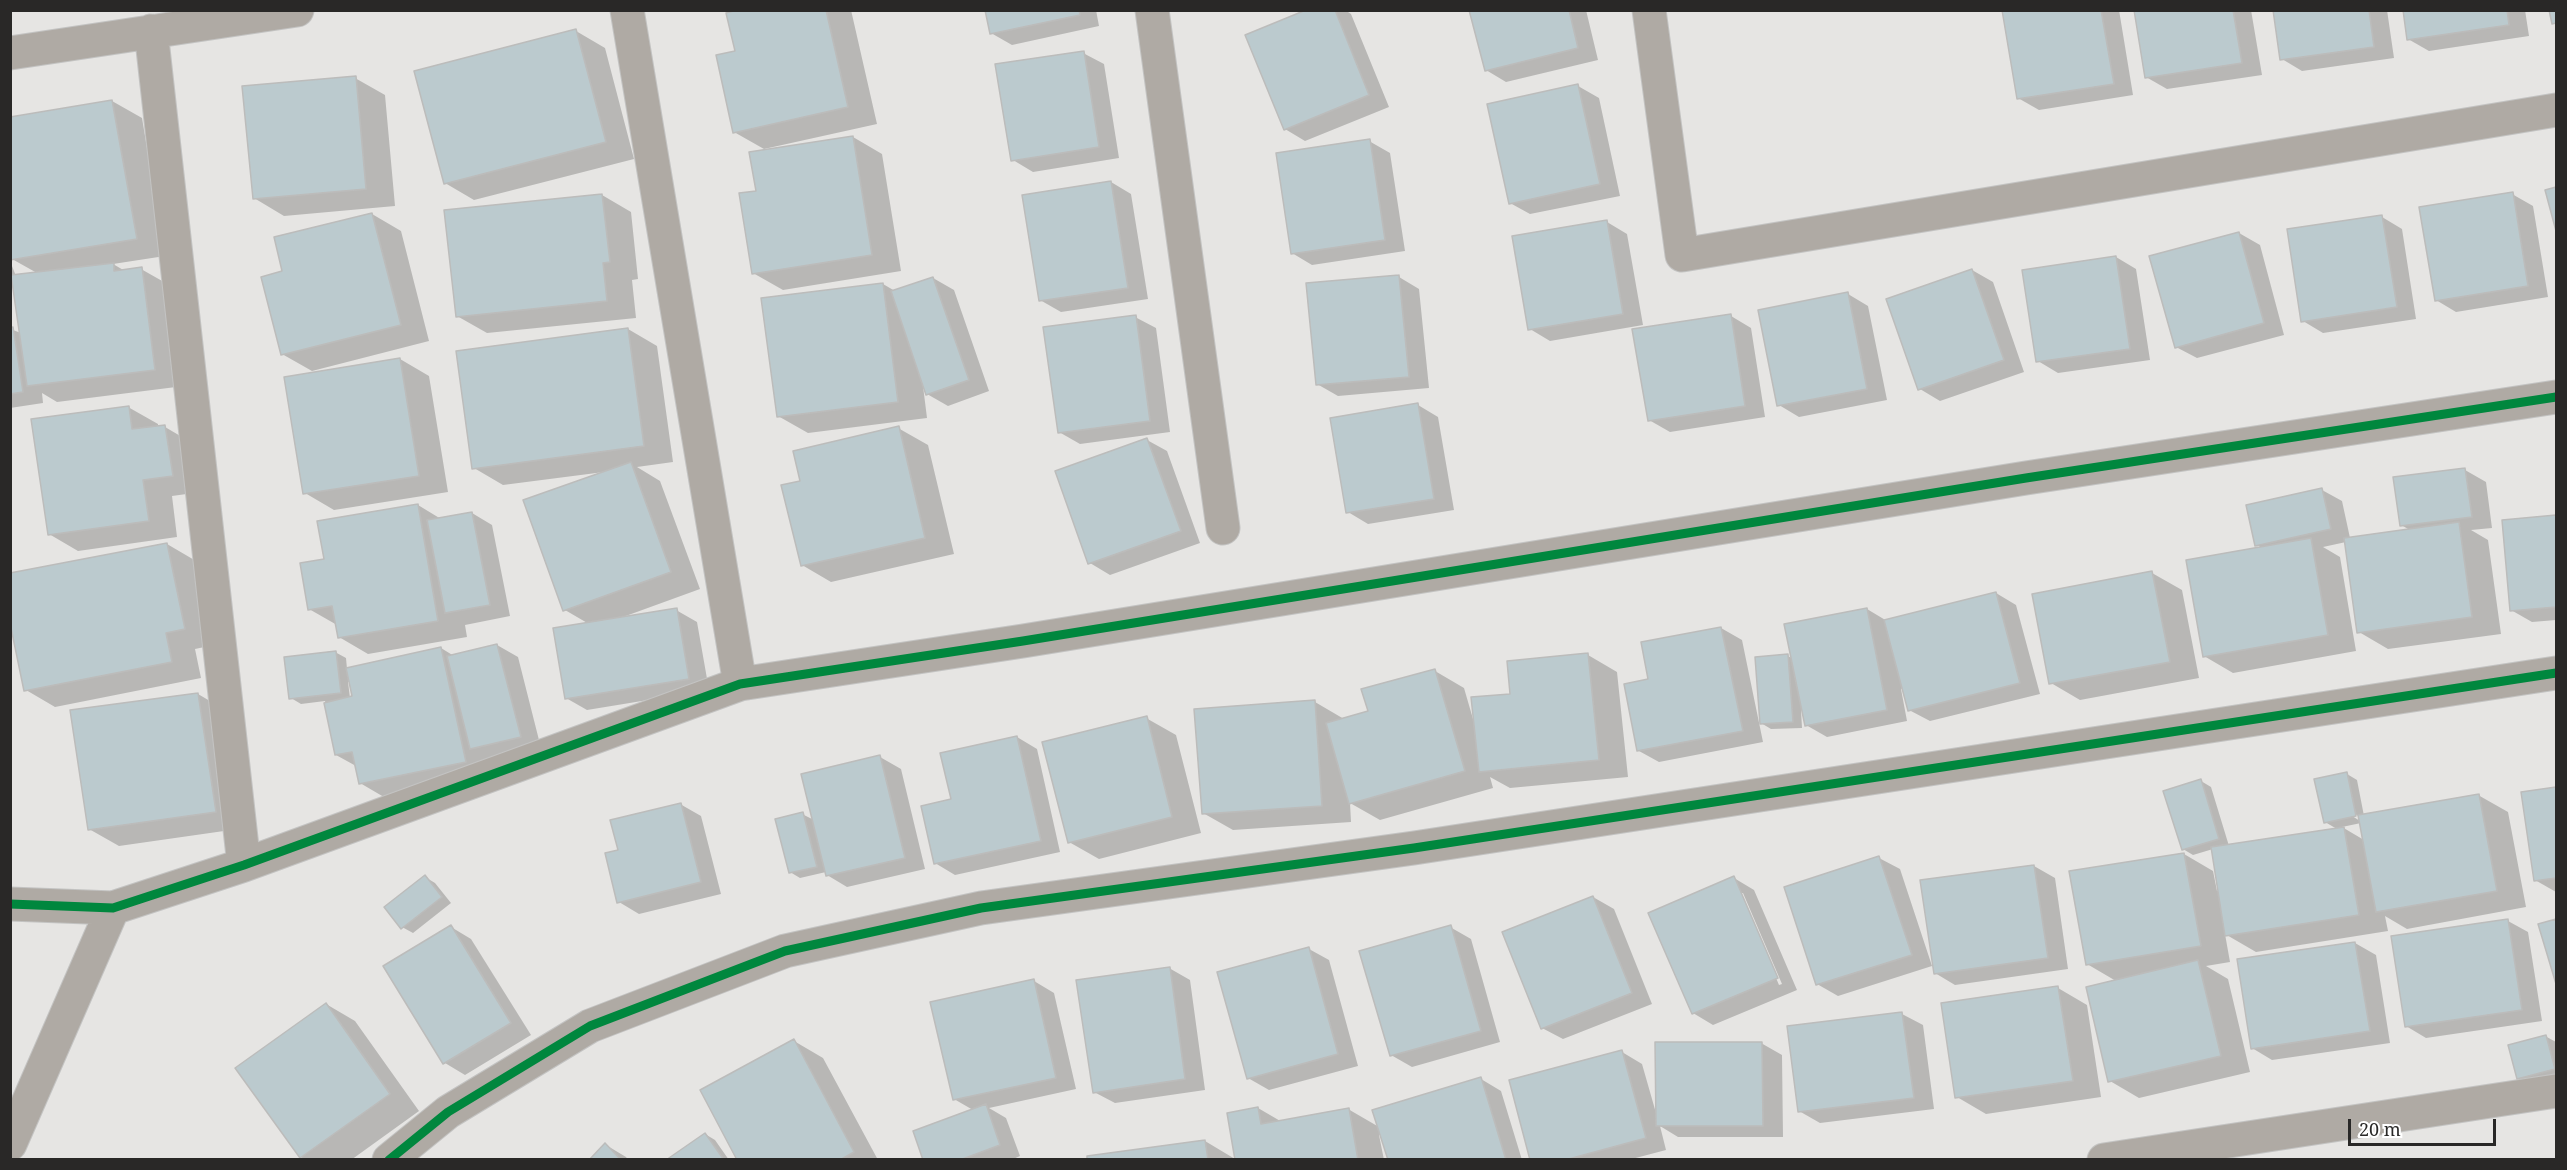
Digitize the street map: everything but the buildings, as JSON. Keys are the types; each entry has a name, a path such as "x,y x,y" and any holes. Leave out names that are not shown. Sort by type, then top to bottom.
{"street":[{"path":"10,53 297,10"},
{"path":"627,10 740,684"},
{"path":"1152,10 1223,528"},
{"path":"1649,10 1682,255 2556,110"},
{"path":"151,31 244,865"},
{"path":"10,904 113,908 244,865 740,684 1034,639 2026,478 2556,397"},
{"path":"389,1160 448,1112 590,1026 784,951 981,908 1414,848 2556,673"},
{"path":"10,1144 113,908"},
{"path":"2104,1160 2556,1091"}],"cycle path":[{"path":"10,904 113,908 244,865 740,684 1023,641 2026,478 2556,397"},
{"path":"389,1160 448,1112 590,1026 785,951 981,908 1414,848 2556,673"}]}
